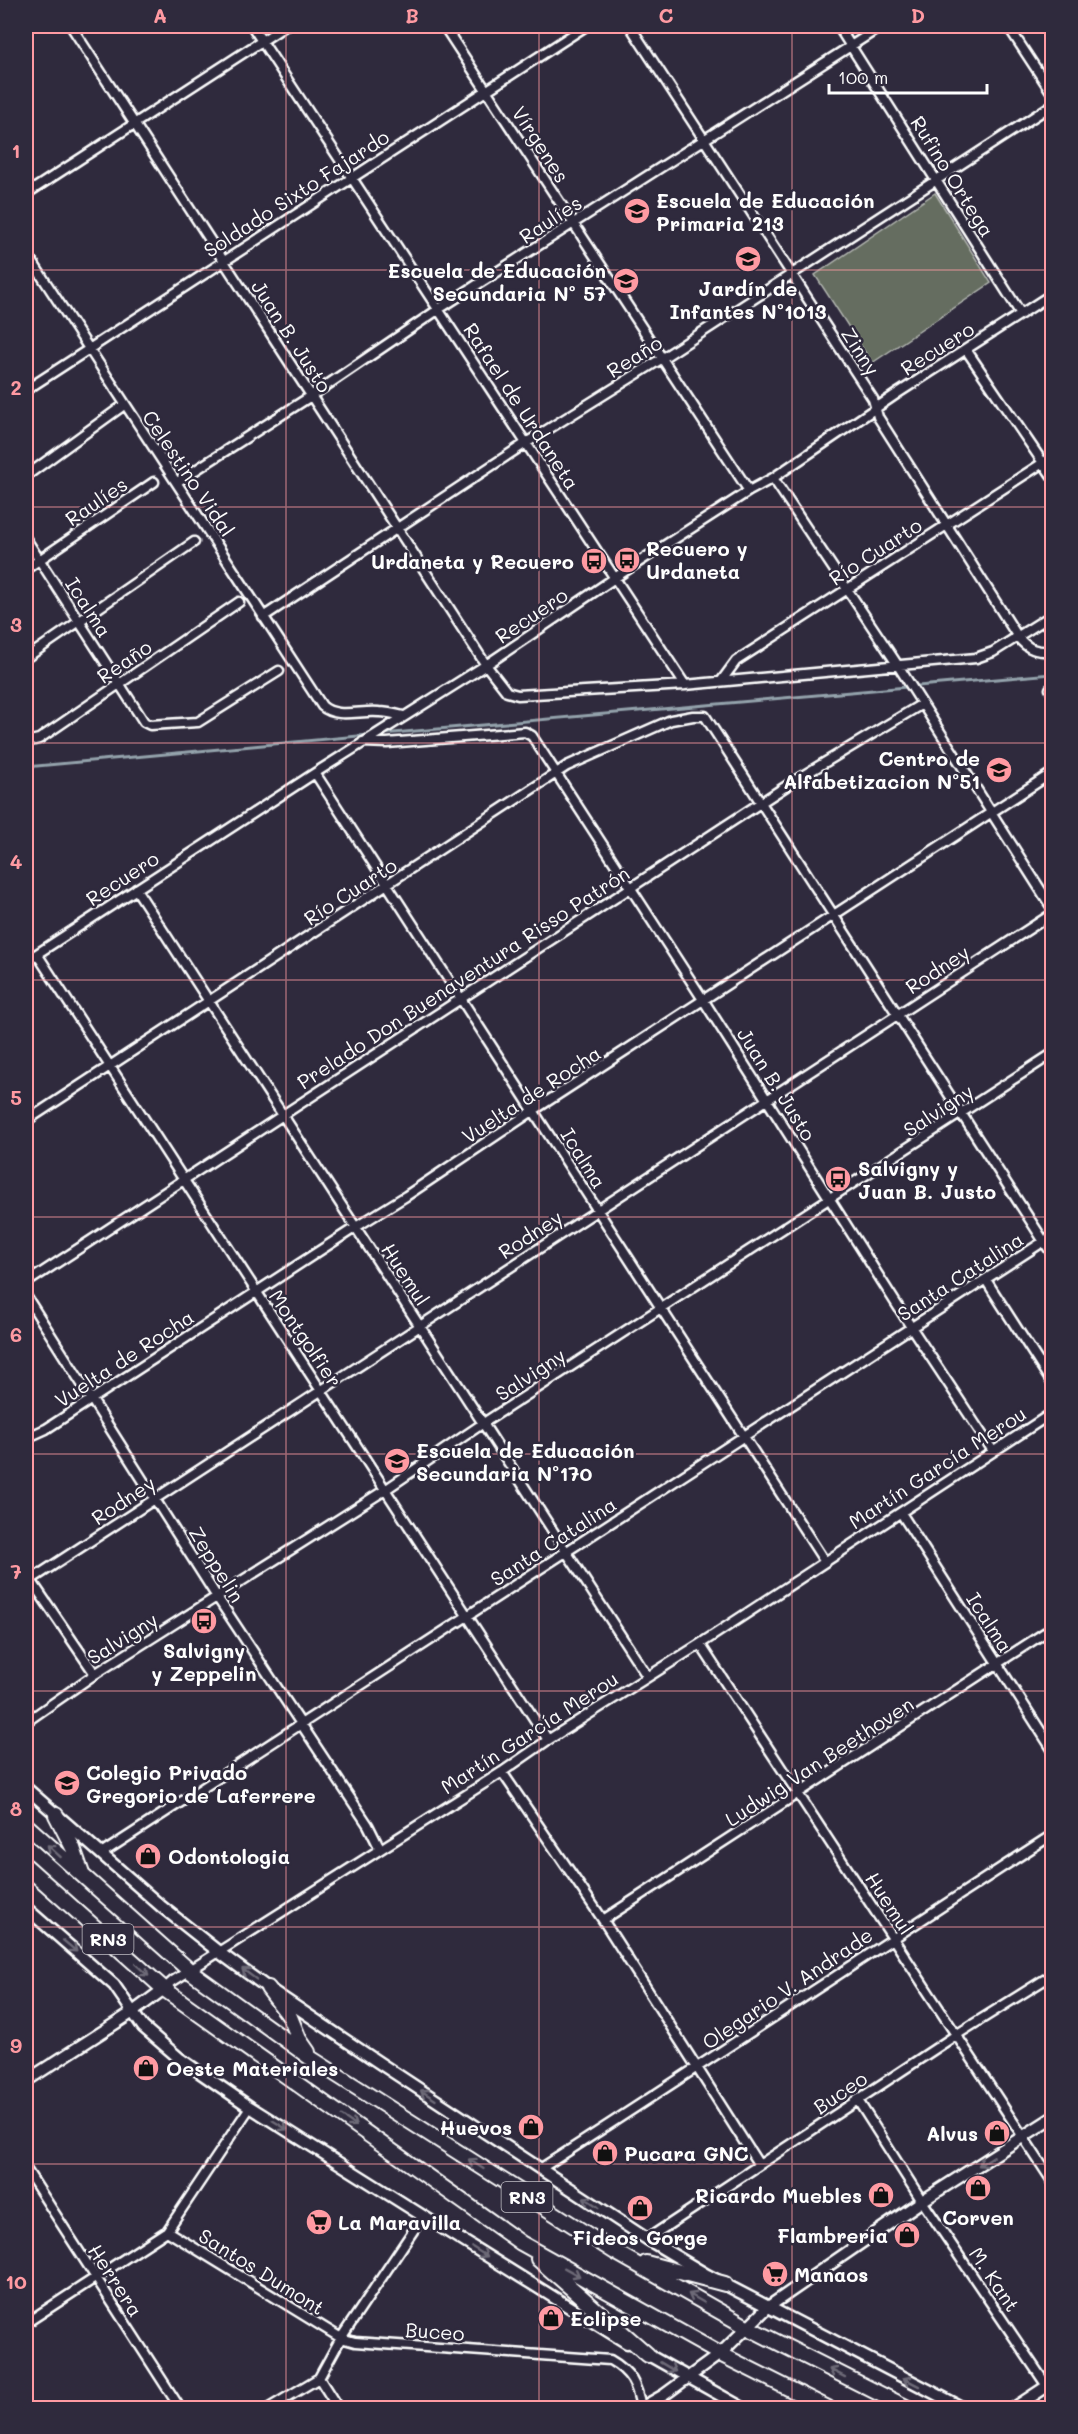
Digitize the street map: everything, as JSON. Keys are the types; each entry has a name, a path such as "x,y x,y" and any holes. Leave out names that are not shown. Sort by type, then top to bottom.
{"highway":[{"path":"56,1815 73,1848 83,1876"},
{"name":"RN3","path":"26,1825 190,1971 312,2058 626,2258 747,2327 908,2409"},
{"name":"RN3","path":"26,1866 164,1989 521,2243 720,2354 828,2409"},
{"path":"268,1988 290,2017 299,2039 312,2058"},
{"path":"521,2243 573,2292 648,2355"},
{"path":"626,2258 725,2284"}],"street":[{"name":"Juan B. Justo","path":"71,26 486,665 507,692 518,695 685,684 976,657 993,652 1018,637"},
{"name":"Rafael de Urdaneta","path":"252,26 685,684"},
{"path":"26,194 285,26"},
{"name":"Vírgenes","path":"444,26 749,491"},
{"name":"Soldado Sixto Fajardo","path":"26,390 586,26"},
{"name":"Zinny","path":"630,26 873,399 878,417 1018,637"},
{"name":"Rufino Ortega","path":"838,26 1021,314"},
{"name":"Raulíes","path":"177,482 311,396 439,309 882,26"},
{"path":"1008,26 1053,93"},
{"name":"Reaño","path":"263,616 526,443 792,275 936,179 1053,105"},
{"name":"Celestino Vidal","path":"26,252 322,706 328,711 379,712 404,716"},
{"name":"Recuero","path":"26,961 363,742 486,665 614,579 749,491 773,478 1053,294"},
{"path":"967,351 1053,476"},
{"path":"26,476 124,405"},
{"name":"Río Cuarto","path":"722,680 736,662 1053,457"},
{"path":"773,478 897,664 1053,908"},
{"name":"Raulíes","path":"26,568 154,482"},
{"name":"Icalma","path":"26,539 144,722 150,725 198,722 279,671"},
{"path":"26,658 194,542"},
{"name":"Reaño","path":"26,742 39,739 239,602"},
{"path":"1053,615 1018,637 1026,648 1040,652 1053,651"},
{"name":"Prelado Don Buenaventura Risso Patrón","path":"26,1283 761,803 922,704"},
{"name":"Río Cuarto","path":"26,1121 388,886 567,766 671,720 705,716 761,803"},
{"name":"Juan B. Justo","path":"363,742 387,743 525,732 532,736 993,1451"},
{"name":"Icalma","path":"315,773 825,1562"},
{"name":"Vuelta de Rocha","path":"26,1438 46,1429 406,1196 534,1110 1053,773"},
{"path":"761,803 898,1015 1049,1239 1053,1254"},
{"name":"Huemul","path":"136,889 647,1676"},
{"name":"Rodney","path":"27,1579 156,1499 419,1325 1053,914"},
{"name":"Montgolfier","path":"37,954 185,1178 256,1292 548,1740"},
{"name":"Salvigny","path":"26,1722 95,1674 386,1490 482,1424 1053,1054"},
{"name":"Santa Catalina","path":"101,1854 1049,1239"},
{"path":"986,1280 1053,1383"},
{"name":"Zeppelin","path":"26,1296 217,1597 368,1825 380,1849"},
{"name":"Martín García Merou","path":"26,2081 133,2012 190,1971 700,1644 1053,1413"},
{"name":"Icalma","path":"901,1513 1053,1749"},
{"path":"27,1579 95,1674"},
{"name":"Ludwig Van Beethoven","path":"603,1920 1053,1628"},
{"name":"Huemul","path":"700,1644 1053,2181"},
{"path":"502,1772 603,1920 759,2165"},
{"path":"26,1788 220,1953 268,1988 540,2169 647,2239 725,2284 963,2409"},
{"name":"Olegario V. Andrade","path":"540,2169 697,2069 893,1937 1053,1835"},
{"path":"28,1914 114,1985 143,2026 179,2058 250,2107 423,2216 648,2355 743,2409"},
{"name":"Buceo","path":"647,2239 857,2099 1053,1975"},
{"name":"M. Kant","path":"857,2099 922,2201 1050,2384"},
{"path":"26,2323 167,2231 250,2107"},
{"path":"641,2408 720,2354 768,2307 922,2201 1053,2118"},
{"name":"Herrera","path":"26,2169 180,2409"},
{"path":"269,2409 319,2378 340,2338 423,2216"},
{"name":"Santos Dumont","path":"167,2231 340,2338"},
{"name":"Buceo","path":"340,2338 355,2342 610,2360 632,2377 641,2408"},
{"path":"319,2378 338,2409"},
{"path":"1014,2409 1050,2384"}],"green space":[{"path":"935,193 991,283 872,363 815,275"}],"waterway":[{"path":"382,734 1052,674"},
{"path":"26,767 369,735"}],"place":[{"name":"Escuela de Educación Primaria 213","path":"637,211"},
{"name":"Jardín de Infantes Nº1013","path":"748,259"},
{"name":"Escuela de Educación Secundaria Nº 57","path":"626,281"},
{"name":"Recuero y Urdaneta","path":"627,560"},
{"name":"Urdaneta y Recuero","path":"594,561"},
{"name":"Centro de Alfabetizacion Nº51","path":"999,770"},
{"name":"Salvigny y Juan B. Justo","path":"838,1179"},
{"name":"Escuela de Educación Secundaria Nº170","path":"397,1461"},
{"name":"Salvigny y Zeppelin","path":"204,1621"},
{"name":"Colegio Privado Gregorio de Laferrere","path":"67,1783"},
{"name":"Odontologia","path":"148,1856"},
{"name":"Oeste Materiales","path":"146,2068"},
{"name":"Huevos","path":"531,2127"},
{"name":"Alvus","path":"997,2133"},
{"name":"Pucara GNC","path":"605,2153"},
{"name":"Corven","path":"978,2188"},
{"name":"Ricardo Muebles","path":"881,2195"},
{"name":"Fideos Gorge","path":"640,2208"},
{"name":"La Maravilla","path":"319,2222"},
{"name":"Flambreria","path":"907,2235"},
{"name":"Manaos","path":"775,2274"},
{"name":"Eclipse","path":"551,2318"}]}
